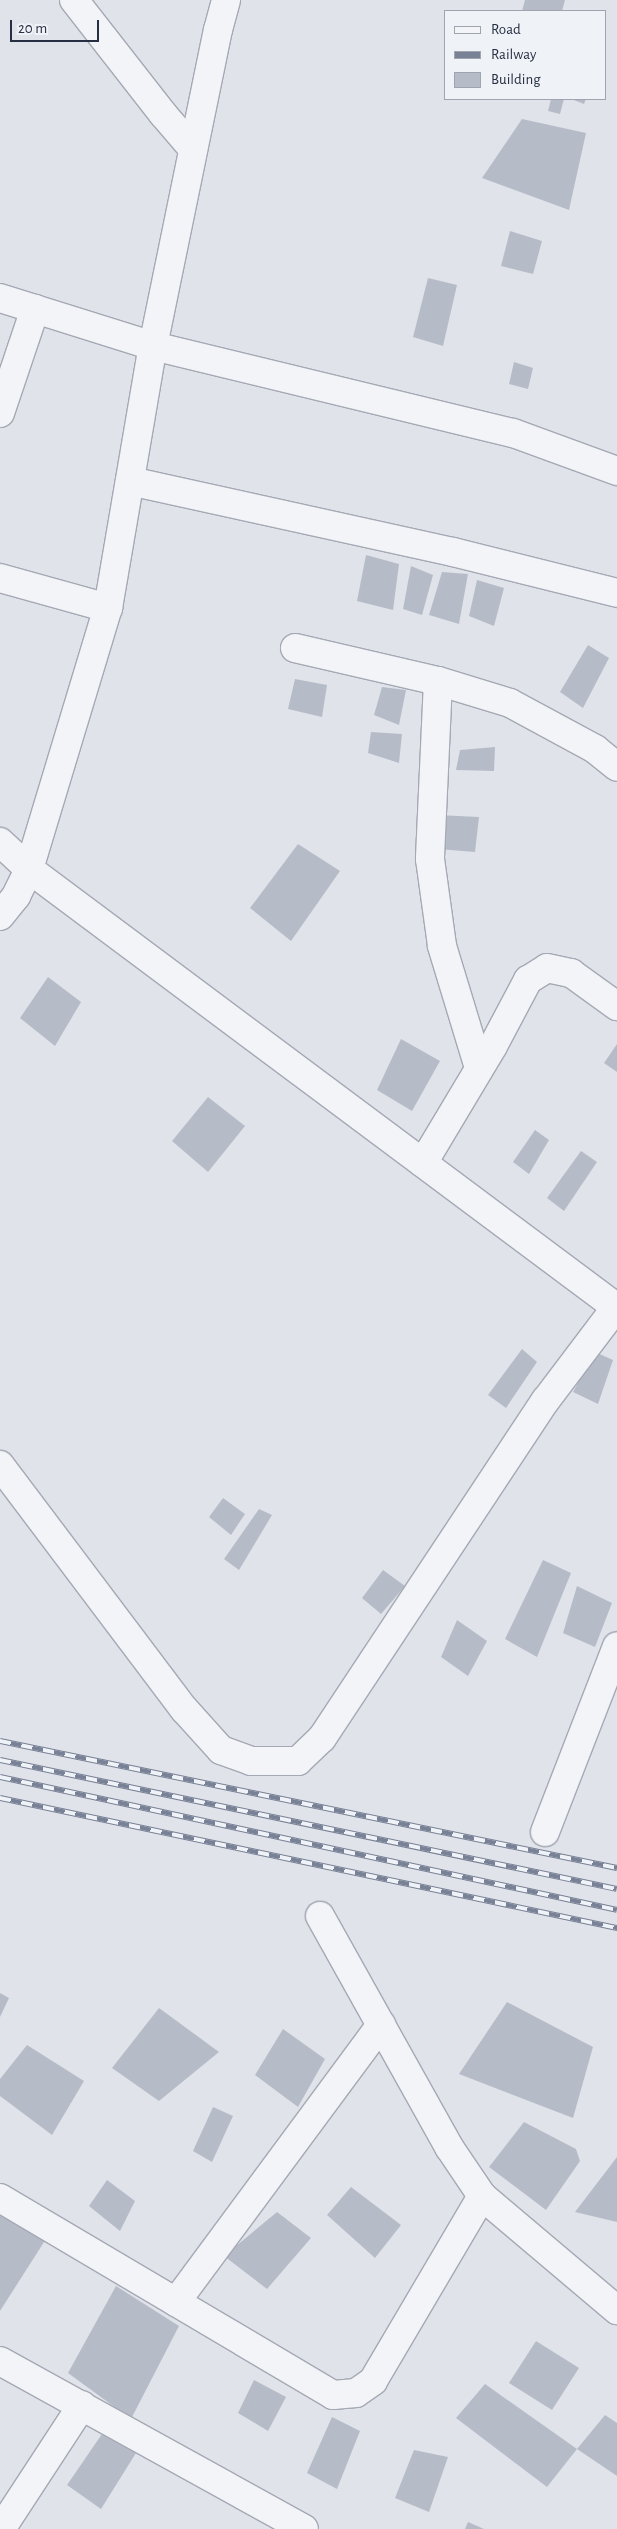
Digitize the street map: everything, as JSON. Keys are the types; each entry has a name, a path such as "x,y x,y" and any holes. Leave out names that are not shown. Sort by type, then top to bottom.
{"street":[{"path":"74,0 163,114 193,149"},
{"path":"0,916 16,896 29,869 108,608 153,346 193,149 226,0"},
{"path":"0,298 153,346 513,433 617,471"},
{"path":"0,413 35,309"},
{"path":"130,481 453,552 617,593"},
{"path":"0,578 108,608"},
{"path":"295,648 438,681 510,703 595,749 617,767"},
{"path":"438,681 430,859 442,946 479,1068"},
{"path":"0,842 29,869 617,1307 546,1400 322,1738 298,1761 251,1761 221,1750 184,1709 0,1466"},
{"path":"423,1163 528,980 547,968 571,973 617,1006"},
{"path":"545,1832 617,1646"},
{"path":"320,1916 449,2147 482,2196 617,2310"},
{"path":"176,2302 381,2025"},
{"path":"0,2198 333,2395 356,2393 373,2381 482,2196"},
{"path":"0,2362 82,2405 304,2529"},
{"path":"1,2529 82,2405"}],"building":[{"path":"525,0 565,0 562,10 522,10"},
{"path":"551,100 564,100 560,114 548,111"},
{"path":"574,100 586,100 584,104"},
{"path":"522,119 586,133 569,210 482,178"},
{"path":"510,231 542,241 533,274 501,266"},
{"path":"428,278 457,285 443,346 413,337"},
{"path":"514,362 533,368 528,389 509,384"},
{"path":"366,555 399,564 393,610 357,601"},
{"path":"411,566 433,575 422,615 403,609"},
{"path":"442,572 468,574 459,624 429,615"},
{"path":"477,580 504,588 494,626 469,616"},
{"path":"588,645 609,658 583,708 560,692"},
{"path":"295,679 327,685 322,717 288,709"},
{"path":"382,687 406,690 399,725 374,715"},
{"path":"371,732 402,734 399,763 368,753"},
{"path":"495,747 494,771 456,770 460,750"},
{"path":"438,815 479,817 475,852 438,849"},
{"path":"298,844 340,871 291,941 250,908"},
{"path":"48,977 81,1002 55,1046 20,1018"},
{"path":"401,1039 440,1061 412,1111 377,1090"},
{"path":"617,1044 617,1072 604,1063"},
{"path":"208,1097 245,1126 208,1172 172,1141"},
{"path":"535,1130 549,1140 529,1174 513,1162"},
{"path":"581,1151 597,1162 564,1211 547,1198"},
{"path":"522,1349 537,1362 506,1408 488,1395"},
{"path":"595,1352 613,1360 598,1404 573,1392"},
{"path":"223,1498 245,1514 231,1535 209,1517"},
{"path":"259,1509 272,1515 239,1570 224,1559"},
{"path":"543,1560 571,1573 537,1657 505,1639"},
{"path":"383,1570 405,1586 381,1614 362,1598"},
{"path":"577,1586 612,1603 595,1647 563,1633"},
{"path":"457,1620 487,1641 468,1676 441,1657"},
{"path":"0,1993 9,1998 0,2017"},
{"path":"507,2002 593,2047 573,2118 459,2074"},
{"path":"159,2008 219,2052 159,2101 112,2068"},
{"path":"283,2029 325,2059 298,2107 255,2075"},
{"path":"27,2045 84,2081 52,2135 0,2096 0,2079"},
{"path":"213,2107 233,2116 212,2162 193,2151"},
{"path":"524,2122 576,2149 580,2161 546,2210 489,2167"},
{"path":"617,2157 617,2222 575,2212"},
{"path":"107,2180 135,2201 120,2231 89,2206"},
{"path":"351,2187 401,2225 375,2258 327,2215"},
{"path":"0,2200 46,2239 0,2311"},
{"path":"277,2212 311,2238 267,2289 224,2256"},
{"path":"116,2286 179,2326 131,2419 68,2373"},
{"path":"536,2341 579,2368 552,2410 509,2383"},
{"path":"254,2380 286,2397 268,2431 238,2413"},
{"path":"485,2384 577,2449 547,2487 456,2418"},
{"path":"605,2415 617,2423 617,2476 577,2449"},
{"path":"332,2417 360,2431 337,2489 307,2473"},
{"path":"102,2434 136,2453 101,2509 67,2485"},
{"path":"414,2450 448,2457 429,2512 395,2498"},
{"path":"468,2522 484,2529 465,2529"}],"railway":[{"path":"0,1741 617,1868"},
{"path":"0,1760 617,1889"},
{"path":"0,1777 617,1910"},
{"path":"0,1798 617,1928"}]}
